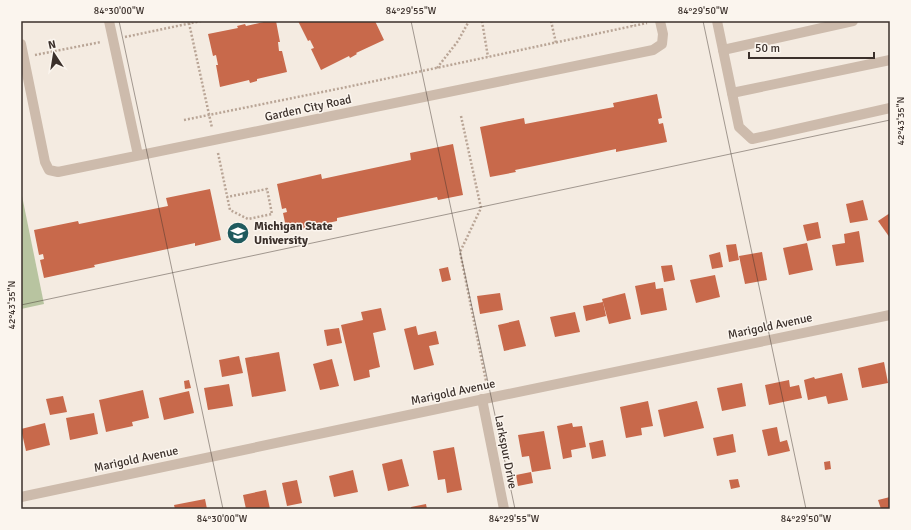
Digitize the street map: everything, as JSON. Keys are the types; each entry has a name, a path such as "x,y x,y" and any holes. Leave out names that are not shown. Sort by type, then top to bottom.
{"street":[{"path":"110,21 138,155"},
{"path":"717,21 739,127 752,139 890,108"},
{"path":"723,50 853,21"},
{"name":"Garden City Road","path":"21,44 45,162 49,170 58,172 653,50 662,44 663,34 655,22"},
{"path":"732,93 890,60"},
{"name":"Marigold Avenue","path":"21,497 890,315"},
{"name":"Larkspur Drive","path":"486,399 504,509"}],"path":[{"path":"436,68 458,41 469,21"},
{"path":"482,21 488,57"},
{"path":"551,21 556,43"},
{"path":"632,21 632,26"},
{"path":"184,120 655,22"},
{"path":"461,116 481,208 460,252 486,399"}],"green space":[{"path":"21,191 44,304 21,309"}],"building":[{"path":"268,21 276,21 280,42 278,42 279,51 282,51 287,72 257,79 257,81 250,83 249,80 220,87 216,65 218,65 216,55 213,56 208,34 238,28 237,26 245,24 246,26"},
{"path":"298,21 375,21 384,40 356,53 357,54 350,58 349,56 321,70 311,49 314,48 310,40 308,41"},
{"path":"657,94 662,118 658,119 659,124 663,123 667,142 616,152 616,149 515,170 516,172 490,177 480,127 524,118 525,124 614,107 613,103"},
{"path":"453,144 463,195 438,200 437,197 337,218 337,221 287,232 283,213 287,212 286,208 282,209 277,184 321,174 322,179 411,160 410,153"},
{"path":"210,189 221,240 195,246 195,243 94,265 95,267 44,278 40,260 44,259 43,254 39,255 34,230 78,221 79,224 168,206 166,198"},
{"path":"863,200 868,220 850,223 846,204"},
{"path":"890,213 890,238 878,221"},
{"path":"818,222 821,238 807,241 803,225"},
{"path":"859,231 864,262 836,266 832,245 845,243 844,234"},
{"path":"807,243 813,270 789,275 783,248"},
{"path":"736,244 739,260 729,262 726,245"},
{"path":"720,252 723,267 712,269 709,255"},
{"path":"762,252 767,280 745,284 739,256"},
{"path":"672,265 675,280 664,282 661,266"},
{"path":"448,267 451,280 442,282 439,269"},
{"path":"715,275 720,297 696,303 690,280"},
{"path":"655,282 656,289 663,288 667,310 641,315 635,286"},
{"path":"500,293 503,310 480,314 477,296"},
{"path":"625,293 631,319 609,324 602,299"},
{"path":"603,302 606,316 586,321 583,306"},
{"path":"381,308 386,330 373,333 380,367 369,370 370,377 354,381 341,325 363,320 361,312"},
{"path":"575,312 580,332 555,337 550,317"},
{"path":"519,320 526,346 504,351 498,325"},
{"path":"416,326 418,335 436,331 439,344 429,346 434,365 414,370 404,329"},
{"path":"339,328 342,343 327,346 324,330"},
{"path":"279,352 286,391 252,397 245,358"},
{"path":"239,356 243,373 222,377 219,360"},
{"path":"332,359 339,386 320,390 313,364"},
{"path":"884,362 888,383 862,388 858,368"},
{"path":"842,373 848,400 828,404 826,396 808,400 804,380"},
{"path":"189,380 191,388 185,389 184,381"},
{"path":"789,380 790,387 799,385 802,398 769,405 765,385"},
{"path":"742,383 746,406 722,411 717,388"},
{"path":"229,384 233,406 208,410 204,388"},
{"path":"143,390 149,418 132,422 133,426 106,432 99,400"},
{"path":"189,391 194,413 164,420 159,398"},
{"path":"63,396 67,412 50,415 46,399"},
{"path":"648,401 653,426 641,428 642,435 626,438 620,407"},
{"path":"697,401 704,428 664,437 658,410"},
{"path":"94,413 98,434 70,440 66,418"},
{"path":"45,423 50,445 26,451 21,429"},
{"path":"572,423 573,427 582,426 586,447 571,450 572,457 563,459 557,426"},
{"path":"777,427 780,442 787,440 790,451 768,456 762,430"},
{"path":"544,431 551,469 532,472 529,456 522,457 518,435"},
{"path":"733,434 736,452 717,456 713,438"},
{"path":"603,440 606,456 592,459 589,443"},
{"path":"454,447 462,490 447,493 445,479 438,480 433,451"},
{"path":"402,459 409,486 388,491 382,464"},
{"path":"830,461 831,469 825,470 824,462"},
{"path":"353,470 358,492 334,497 329,476"},
{"path":"531,472 533,483 518,486 516,475"},
{"path":"738,479 740,487 731,489 729,480"},
{"path":"297,480 302,503 287,506 282,483"},
{"path":"266,490 270,509 246,509 243,495"},
{"path":"890,497 890,509 881,509 878,500"},
{"path":"205,499 207,509 175,509 174,505"},
{"path":"426,504 427,509 411,509 411,507"}],"place":[{"name":"Michigan State University","path":"238,233"}]}
